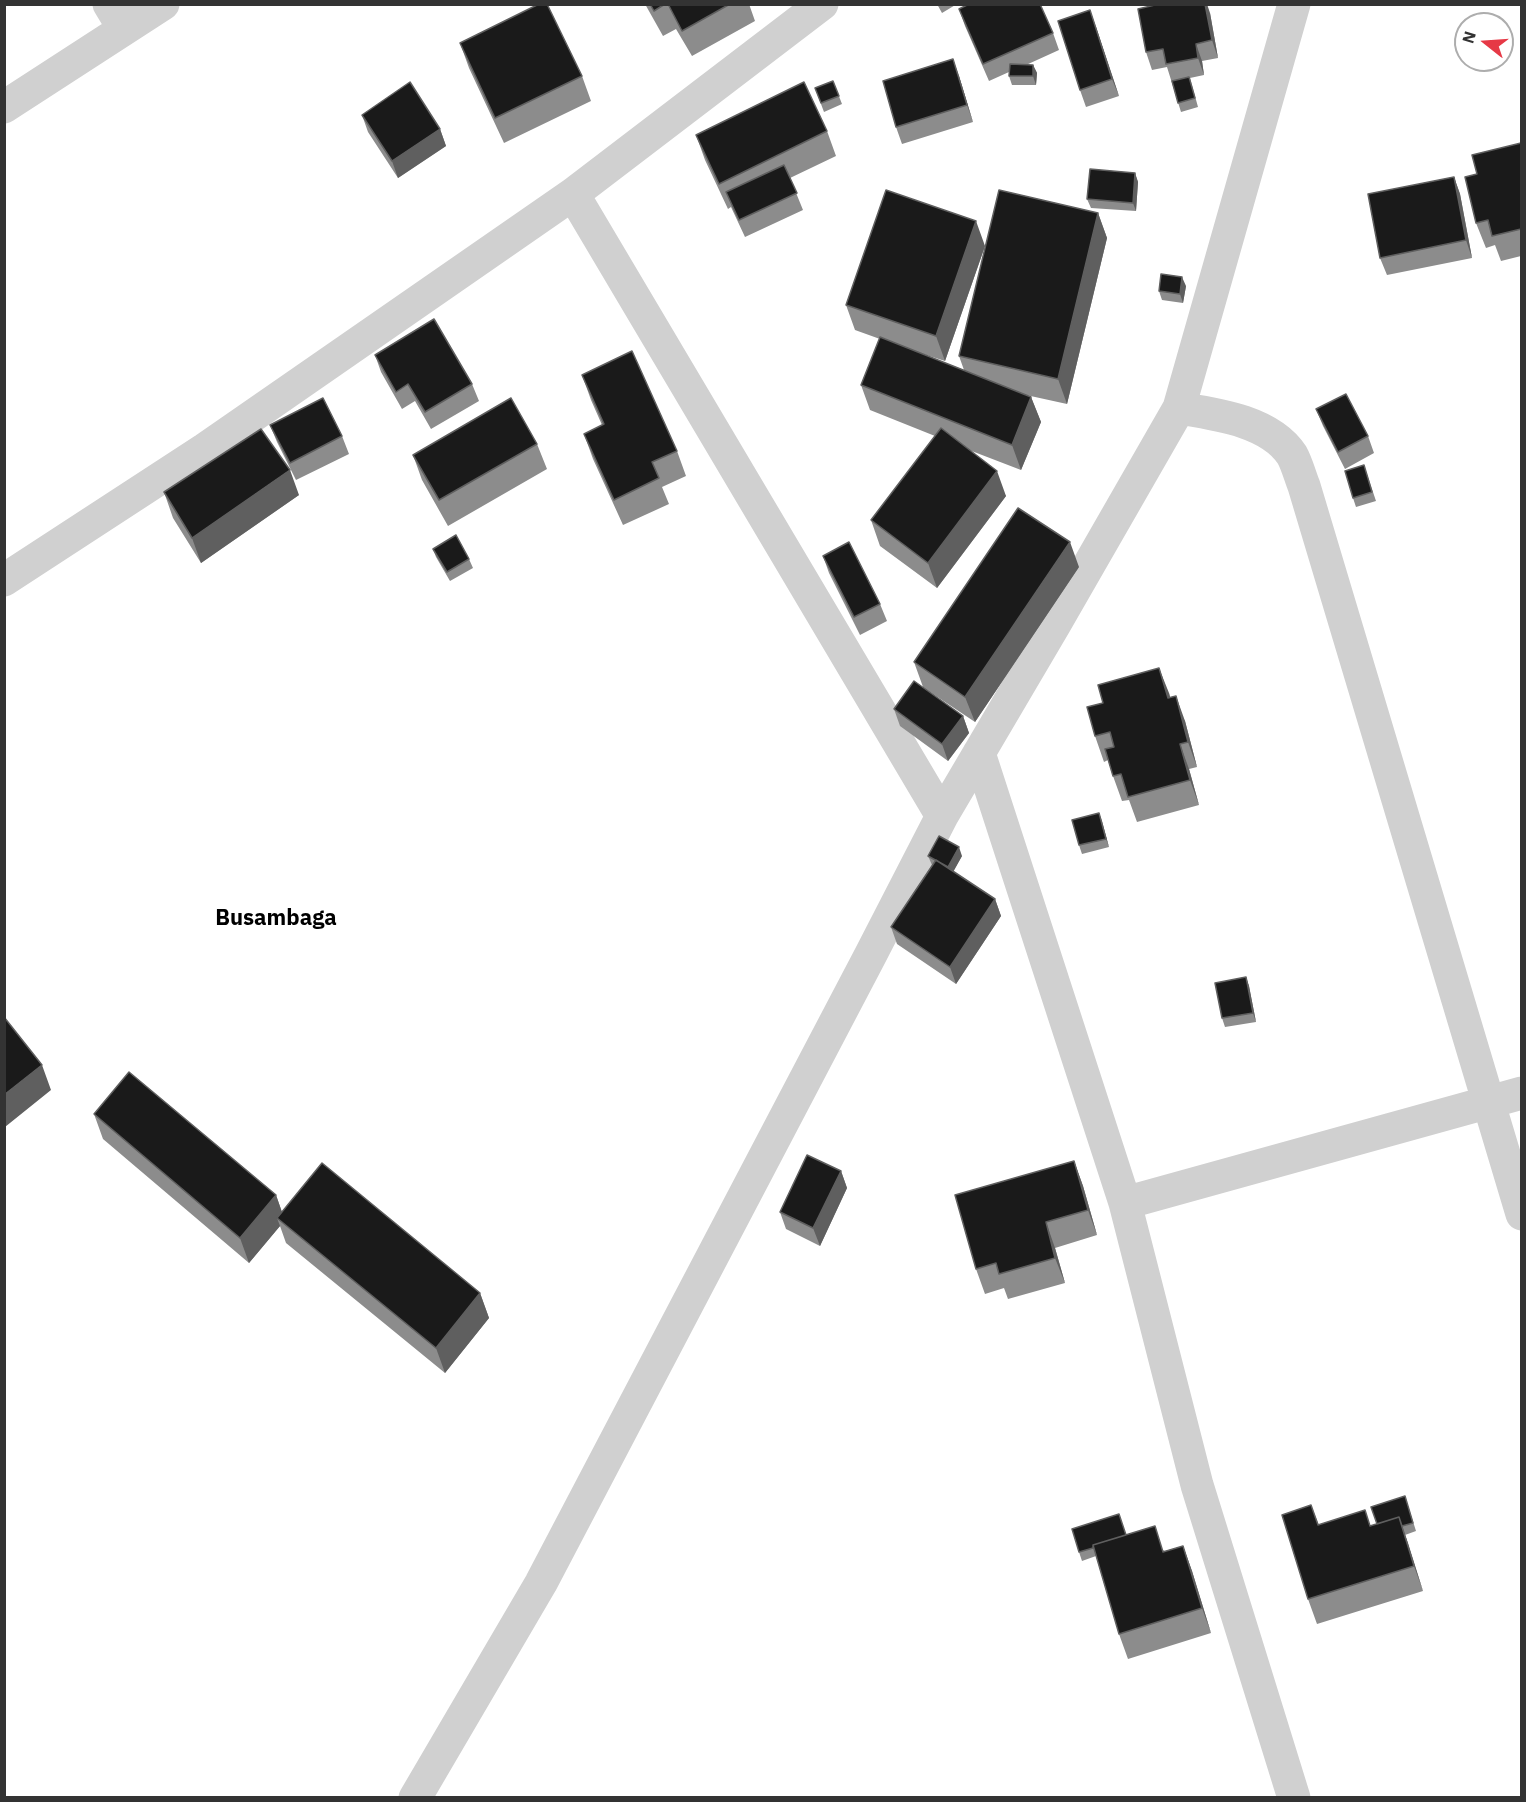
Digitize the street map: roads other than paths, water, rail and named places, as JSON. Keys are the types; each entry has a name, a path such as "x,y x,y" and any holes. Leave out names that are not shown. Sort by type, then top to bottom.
{"street":[{"path":"4,107 117,17 163,4"},
{"path":"4,580 205,449 573,194 822,4"},
{"path":"415,1797 541,1583 942,816 1179,408 1294,4"},
{"path":"573,194 942,816"},
{"path":"1179,408 1235,418 1272,436 1292,455 1304,486 1521,1214"},
{"path":"979,753 1125,1203 1197,1485 1294,1797"},
{"path":"1125,1203 1521,1093"}],"district":[{"name":"Busambaga","path":"276,919"}]}
